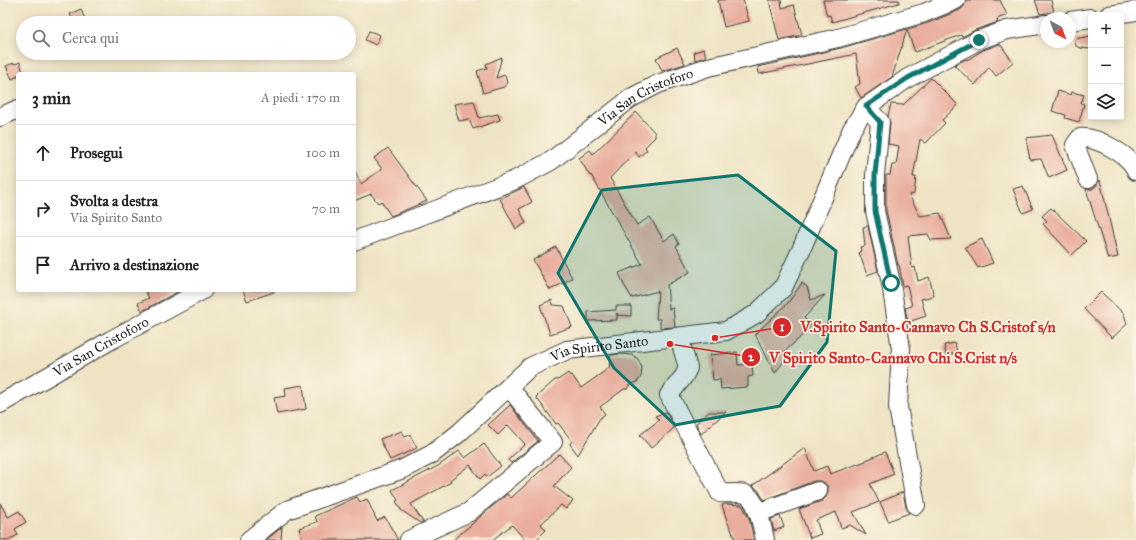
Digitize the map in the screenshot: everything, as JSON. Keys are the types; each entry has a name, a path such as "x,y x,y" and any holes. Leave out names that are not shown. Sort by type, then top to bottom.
{"street":[{"name":"Via San Cristoforo","path":"356,240 515,180 551,161 631,98 658,84 708,67 838,38 923,6 956,0"},
{"path":"1124,13 1136,11"},
{"path":"1076,20 1088,18"},
{"name":"Via Spirito Santo","path":"249,540 287,510 403,469 432,454 460,433 530,367 567,350 726,331 756,314 783,288 801,250 852,129 866,106 908,78 979,40 1007,30 1040,25"},
{"path":"866,106 880,122 875,175 875,211 891,283 899,334 901,349 898,408 916,505"},
{"path":"0,117 16,110"},
{"path":"1088,179 1075,145 1080,138 1087,137 1099,140 1135,166 1136,171"},
{"name":"Via San Cristoforo","path":"0,404 111,340 199,292"},
{"path":"679,337 688,368 684,376 669,395 720,493 745,494 752,501 758,513 766,540"},
{"path":"420,538 469,512 553,442 509,387"},
{"path":"758,513 818,491"}],"highlighted area":[{"path":"738,175 836,251 827,342 780,406 675,425 614,368 558,273 602,190"}],"building":[{"path":"718,0 743,0 749,21 724,27"},
{"path":"769,0 781,0 782,8 794,5 802,35 779,40"},
{"path":"823,0 899,0 899,3 832,22 830,15 827,16"},
{"path":"966,0 1000,0 1007,15 997,19 998,22 975,30 962,37 961,35 915,52 907,30 892,77 861,98 855,87 860,84 856,54 759,74 758,67 841,48 928,23 960,10 964,6"},
{"path":"1035,0 1051,0 1054,12 1040,12 1040,14"},
{"path":"81,9 84,16 71,16 70,14"},
{"path":"369,31 380,35 376,45 365,40"},
{"path":"1088,37 1088,49 1076,46 1076,39"},
{"path":"1000,44 1013,62 996,76 989,67 975,85 954,65 966,59 967,60 983,50"},
{"path":"677,48 685,64 662,71 656,58"},
{"path":"704,49 706,57 695,60 694,52"},
{"path":"502,57 496,78 505,75 507,83 504,87 483,93 477,71 487,68 486,64"},
{"path":"20,62 23,72 16,72 16,77 12,79 6,66"},
{"path":"931,78 958,105 942,120 945,123 926,143 920,139 913,177 916,177 914,194 909,195 920,216 940,213 951,239 931,240 928,234 908,236 912,268 915,267 918,281 929,277 934,296 921,299 926,316 908,322 905,308 912,306 907,285 903,286 886,210 886,175 890,175 892,165 896,165 899,146 888,144 890,123 888,116 891,104 903,105"},
{"path":"1058,91 1071,95 1072,92 1084,95 1081,103 1084,104 1079,122 1065,118 1066,115 1052,111"},
{"path":"474,101 479,118 498,114 500,120 473,129 469,119 459,121 454,104"},
{"path":"636,112 655,133 655,137 645,147 647,150 639,157 635,152 610,178 637,225 650,217 664,241 674,234 679,244 676,246 690,272 667,285 669,309 673,308 675,327 661,328 660,319 656,319 658,291 632,298 624,285 619,273 642,264 591,175 590,176 579,158 590,150 593,154"},
{"path":"1052,135 1067,170 1049,178 1041,159 1030,160 1026,138"},
{"path":"388,148 427,201 391,216 381,201 378,203 371,194 356,200 356,173 361,184 382,169 374,158"},
{"path":"1100,180 1118,257 1108,259 1086,189 1092,189"},
{"path":"1023,186 1033,209 1023,213 1013,189"},
{"path":"524,187 532,202 519,209 526,223 516,229 500,199"},
{"path":"1051,208 1086,241 1072,255 1043,224 1047,221 1042,216"},
{"path":"868,226 878,271 867,275 859,252 861,251 860,247 865,246 863,227"},
{"path":"982,239 993,263 978,268 965,247"},
{"path":"556,247 572,278 550,290 533,260"},
{"path":"802,283 807,287 811,300 825,295 804,318 811,325 805,333 784,352 788,356 775,373 755,334 788,303"},
{"path":"146,292 177,292 142,311 138,303 149,298"},
{"path":"244,292 274,292 247,301"},
{"path":"1101,292 1124,314 1127,324 1112,338 1084,309"},
{"path":"552,300 553,305 564,306 572,327 550,334 540,305"},
{"path":"616,306 631,306 631,316 617,315 617,320 588,321 588,312 616,310"},
{"path":"955,343 957,353 946,355 944,345"},
{"path":"737,352 738,365 752,364 753,376 748,377 748,387 721,389 720,379 713,380 710,355"},
{"path":"611,355 632,355 638,359 642,368 641,377 637,382 628,386 628,389 624,389 600,407 605,414 600,418 578,455 570,444 572,441 558,423 556,424 536,397 555,380 558,380 568,373 570,376 572,375 581,388 609,368"},
{"path":"303,385 306,409 277,414 274,398 286,396 285,388"},
{"path":"510,405 538,441 511,463 508,460 525,444 508,425 498,435 488,425"},
{"path":"666,412 674,428 651,448 640,435 659,420 655,416"},
{"path":"709,412 726,412 701,434 696,423"},
{"path":"402,431 405,437 410,435 417,448 390,460 380,439"},
{"path":"484,444 501,466 487,477 485,474 480,479 470,465 450,480 451,482 411,504 423,522 420,523 401,510 396,501 398,500 392,490 438,466 459,451 465,458"},
{"path":"805,448 814,471 827,466 830,474 866,461 885,452 894,474 870,484 879,502 853,512 866,535 850,525 841,528 836,512 816,520 821,534 810,538 799,509 822,501 826,497 828,487 825,483 814,481 764,500 758,490 752,486"},
{"path":"559,454 571,467 554,486 573,501 566,509 561,505 541,524 546,530 536,540 525,540 512,525 492,540 453,540 507,494 511,498"},
{"path":"903,492 906,507 909,513 888,521 880,502"},
{"path":"357,497 360,502 367,499 377,521 385,517 398,540 302,540 299,528 317,522 315,516"},
{"path":"0,503 8,517 19,511 26,522 15,529 18,535 8,540 0,540"},
{"path":"722,505 742,505 749,518 754,540 736,540"},
{"path":"780,516 784,527 774,531 771,519"},
{"path":"282,527 281,540 266,540"}],"place":[{"name":"V.Spirito Santo-Cannavo Ch S.Cristof s/n","path":"715,338"},
{"name":"V Spirito Santo-Cannavo Chi S.Crist n/s","path":"670,344"}],"route":[{"path":"891,283 875,211 875,175 880,122 866,106 908,78 979,40"}]}
